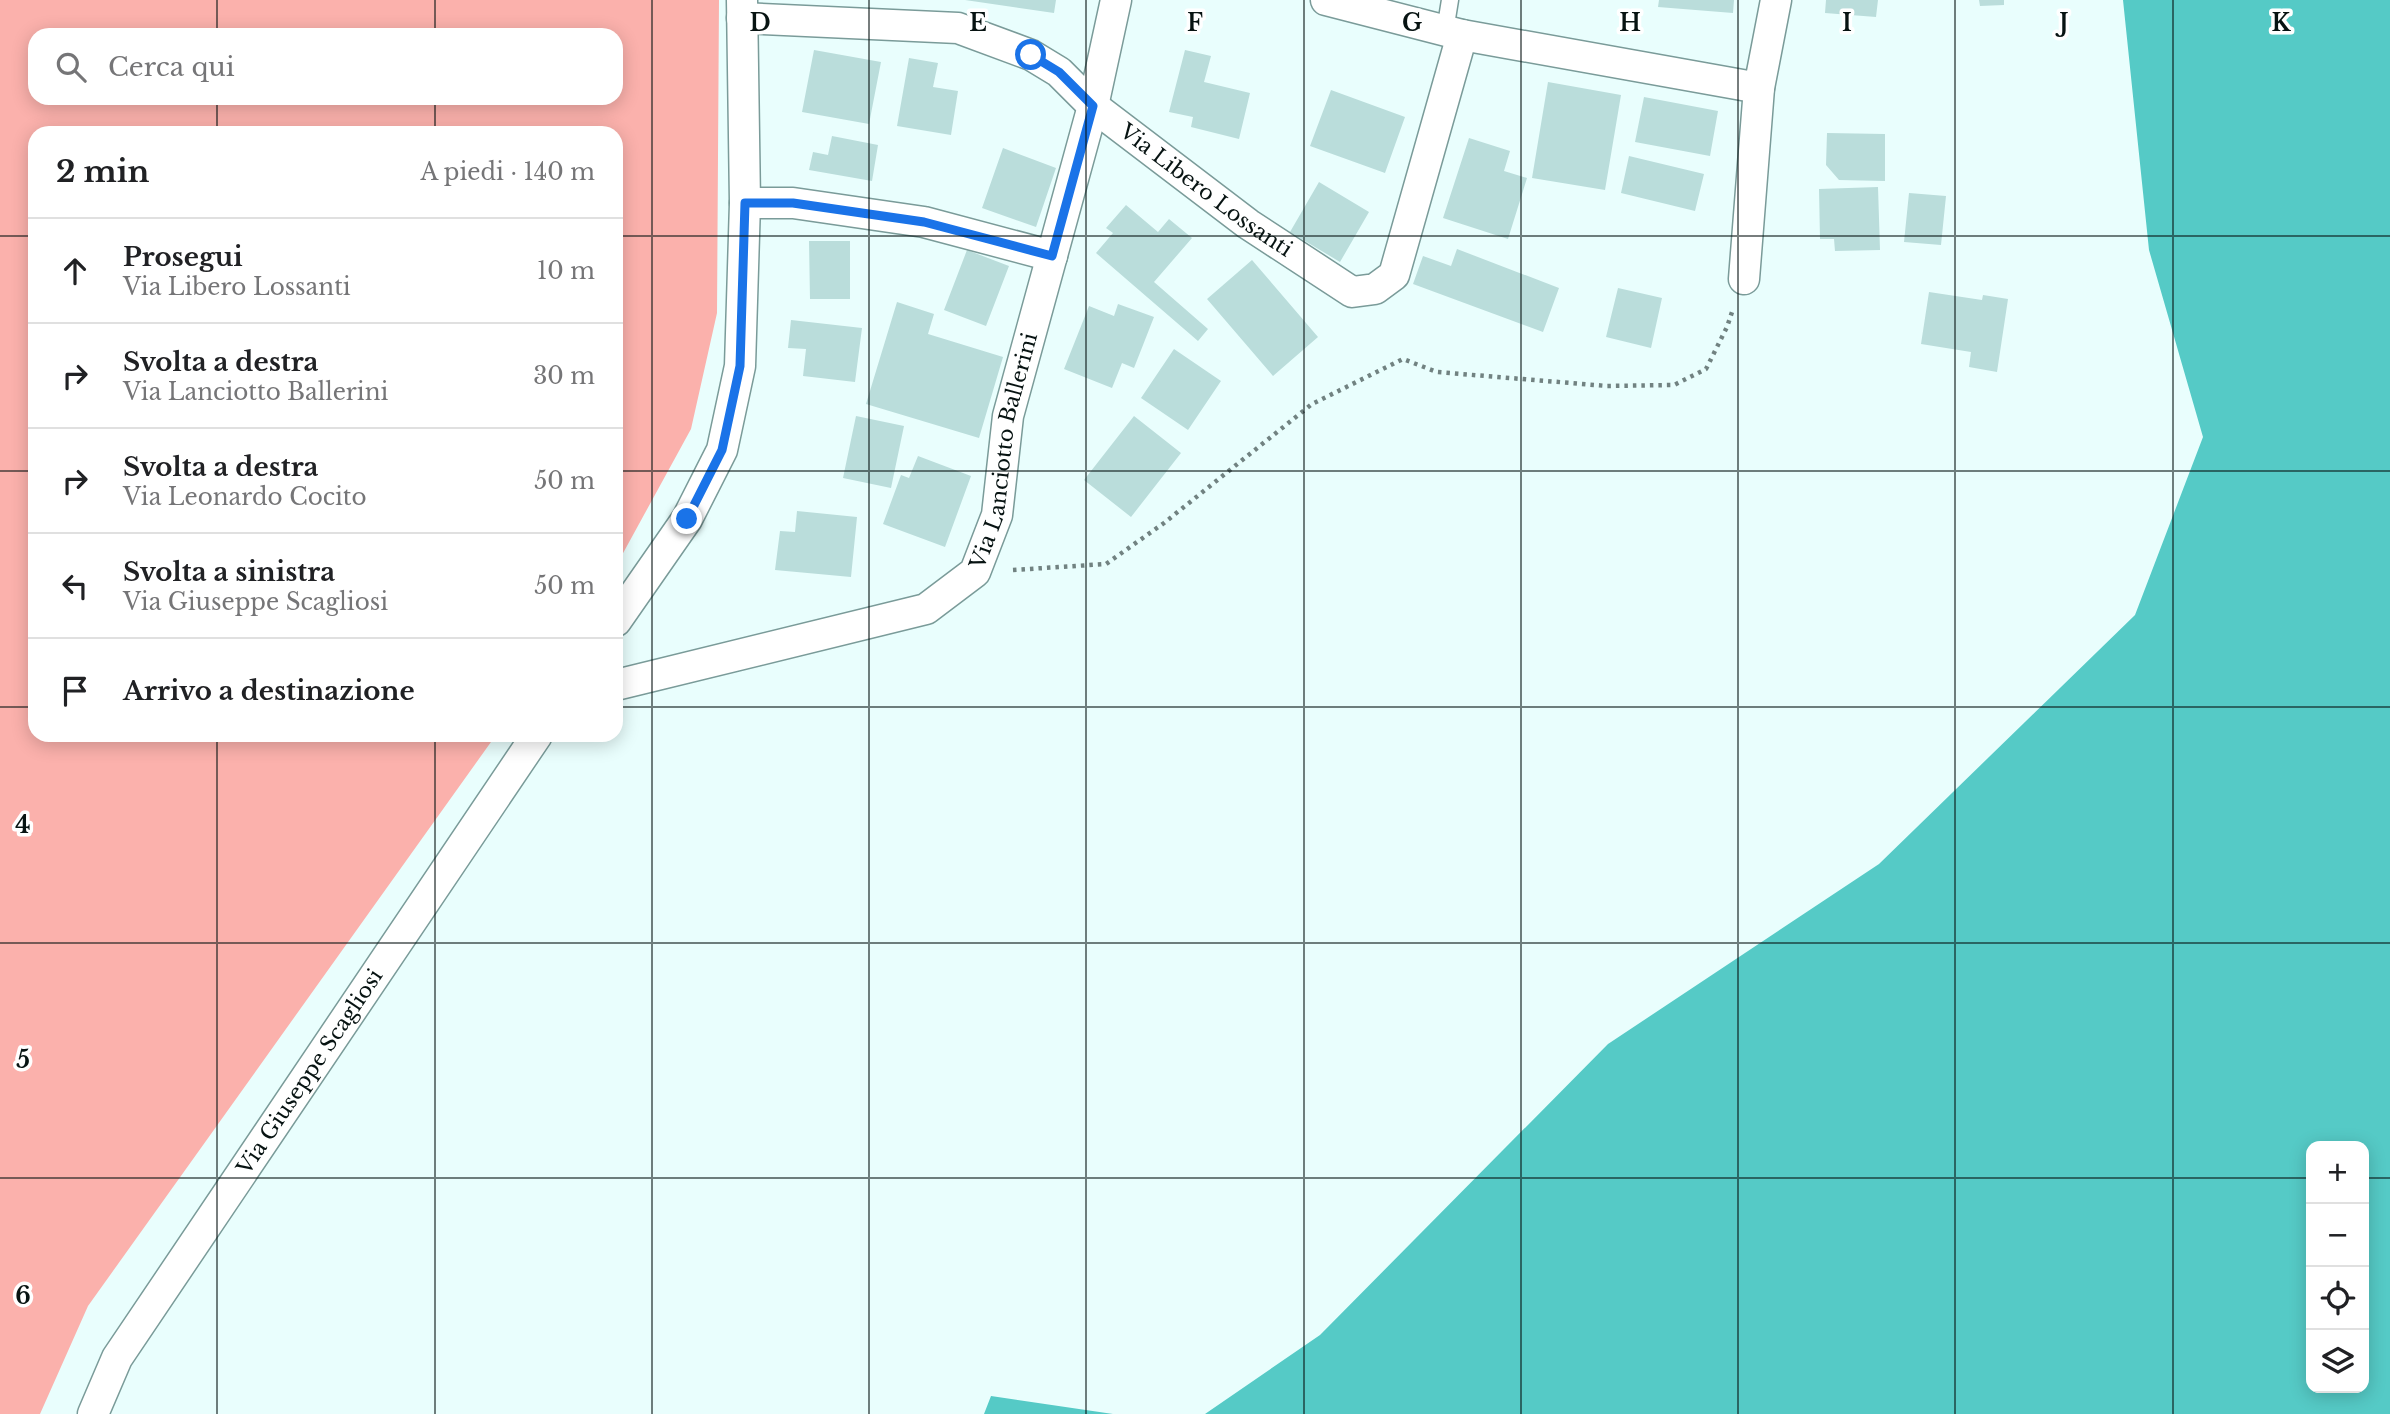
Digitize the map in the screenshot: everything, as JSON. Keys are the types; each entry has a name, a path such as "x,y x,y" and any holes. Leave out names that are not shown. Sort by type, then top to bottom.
{"street":[{"name":"Via Lanciotto Ballerini","path":"623,683 926,609 975,572 997,515 1008,416 1093,106 1116,0"},
{"path":"1326,0 1453,33 1759,88"},
{"path":"1744,279 1759,88 1776,0"},
{"name":"Via Libero Lossanti","path":"742,9 958,27 1031,55 1059,72 1093,106 1248,224 1352,292 1375,289 1394,275 1453,33"},
{"path":"623,611 687,519 722,450 740,366 745,203 742,9"},
{"path":"745,203 793,203 924,222 1052,256"},
{"name":"Via Giuseppe Scagliosi","path":"93,1414 117,1358 532,742"}],"lane":[{"path":"1450,0 1453,33"}],"path":[{"path":"975,572 1106,564 1164,523 1312,404 1403,359 1437,372 1607,386 1674,385 1706,369 1727,327 1744,279"}],"shaded area":[{"path":"0,0 719,0 717,313 691,429 623,553 623,126 28,126 28,742 491,742 88,1306 40,1414 0,1414"}],"water":[{"path":"2123,0 2390,0 2390,1414 1205,1414 1320,1335 1608,1044 1879,864 2135,615 2203,437 2149,250"},
{"path":"991,1396 1113,1414 984,1414"}],"building":[{"path":"965,0 1056,0 1054,13"},
{"path":"1659,0 1734,0 1733,13 1658,7"},
{"path":"1826,0 1878,0 1876,17 1825,13"},
{"path":"1979,0 2004,0 2004,5 1980,6"},
{"path":"814,50 881,62 869,124 802,112"},
{"path":"1185,50 1211,56 1204,82 1250,93 1239,139 1191,127 1193,117 1169,112"},
{"path":"909,58 938,63 933,87 958,91 951,135 897,126"},
{"path":"1548,82 1621,95 1605,190 1532,178"},
{"path":"1331,90 1405,117 1385,173 1310,146"},
{"path":"1644,97 1718,111 1710,156 1635,142"},
{"path":"1827,133 1885,134 1885,181 1839,180 1826,165"},
{"path":"832,136 878,145 872,181 809,170 813,152 828,155"},
{"path":"1469,138 1510,151 1504,171 1527,178 1508,239 1443,218"},
{"path":"1003,148 1056,168 1036,227 982,208"},
{"path":"1629,156 1704,174 1695,211 1621,193"},
{"path":"1319,182 1369,212 1340,262 1290,232"},
{"path":"1878,187 1880,250 1835,251 1834,239 1820,239 1819,189"},
{"path":"1909,193 1946,196 1941,245 1904,242"},
{"path":"1126,205 1158,232 1169,219 1192,238 1154,282 1208,329 1198,341 1096,253 1113,233 1106,228"},
{"path":"809,241 850,241 850,299 810,299"},
{"path":"1457,249 1559,288 1543,332 1413,284 1423,256 1451,266"},
{"path":"967,250 1009,266 986,326 944,310"},
{"path":"1252,260 1318,337 1273,376 1207,299"},
{"path":"1618,288 1662,298 1651,348 1606,337"},
{"path":"1929,292 1982,300 1983,295 2008,299 1997,372 1969,367 1971,352 1921,344"},
{"path":"897,302 934,314 928,334 1003,357 979,438 866,404"},
{"path":"1118,304 1154,317 1134,368 1122,363 1112,388 1064,369 1089,306 1114,316"},
{"path":"791,320 862,328 855,382 803,376 806,349 788,348"},
{"path":"1174,349 1221,381 1188,430 1141,398"},
{"path":"856,416 904,426 891,488 843,478"},
{"path":"1134,416 1181,453 1131,517 1084,480"},
{"path":"918,456 971,476 945,547 883,524 901,475 909,478"},
{"path":"797,511 857,517 851,577 775,570 780,531 795,532"}],"route":[{"path":"687,519 722,450 740,366 745,203 793,203 924,222 1052,256 1093,106 1059,72 1031,55"}]}
